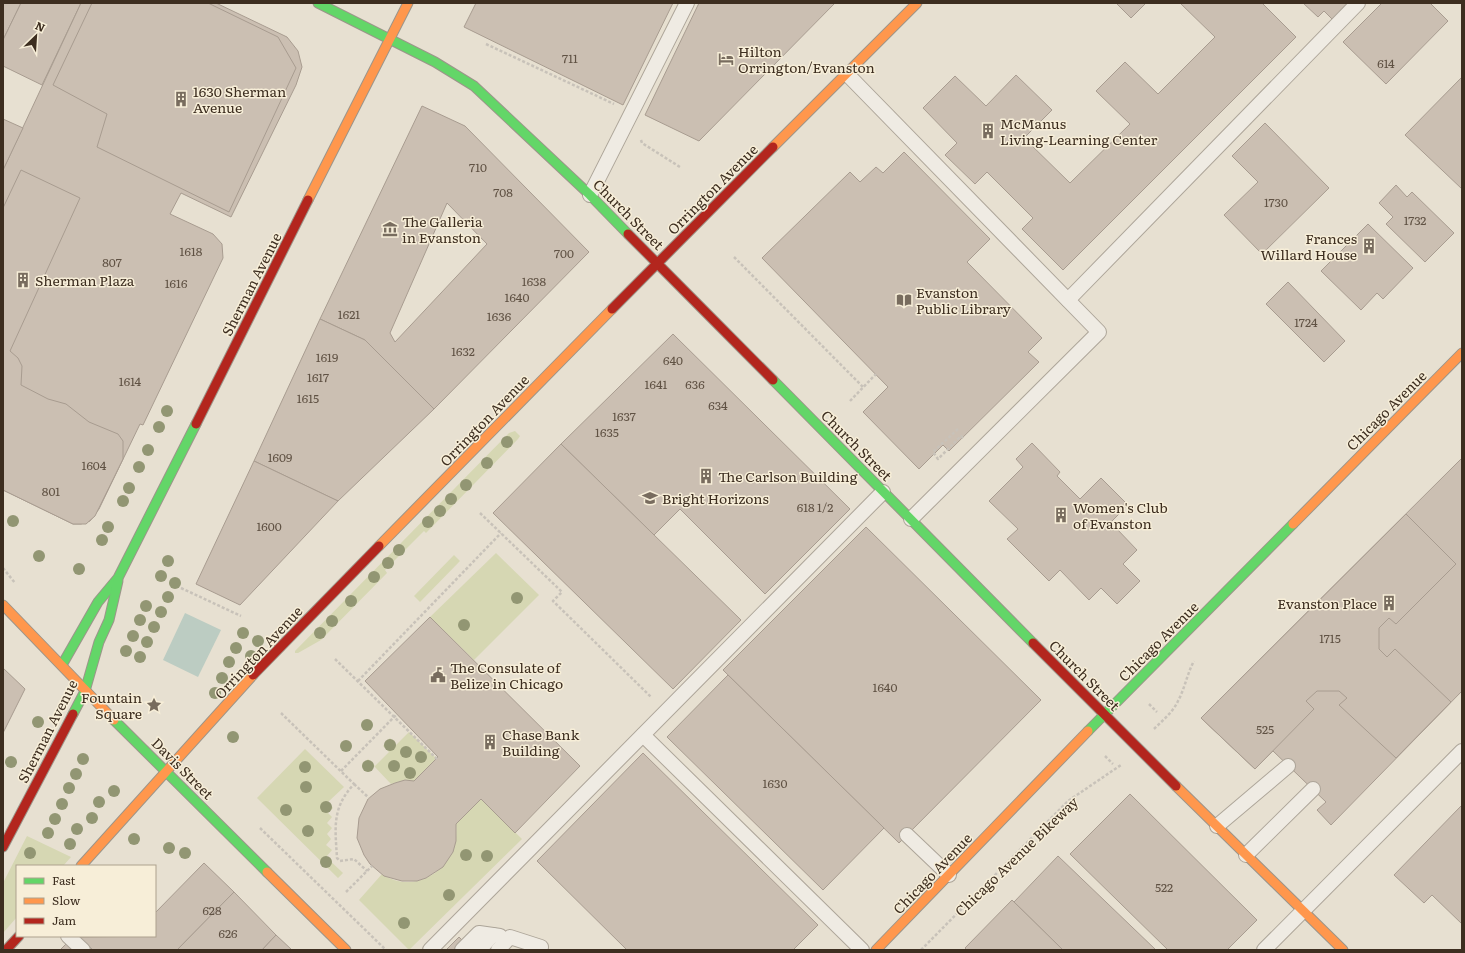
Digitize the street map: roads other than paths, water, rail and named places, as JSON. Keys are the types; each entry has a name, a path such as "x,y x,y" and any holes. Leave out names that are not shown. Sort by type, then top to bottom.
{"street":[{"name":"Church Street","path":"318,3 435,62 474,86 590,195 1104,715 1343,950"},
{"name":"Sherman Avenue","path":"62,665 98,602 118,578 408,3"},
{"name":"Orrington Avenue","path":"82,865 166,771 225,709 272,655 657,263 917,3"},
{"name":"Chicago Avenue","path":"876,950 1104,715 1462,353"},
{"name":"Sherman Avenue","path":"3,847 86,691 99,642 110,620 118,578"},
{"name":"Davis Street","path":"3,604 86,691 346,950"},
{"path":"6,950 18,937"}],"lane":[{"path":"590,195 687,3"},
{"path":"1068,300 1358,3"},
{"path":"847,74 1099,332 911,520"},
{"path":"430,950 883,492"},
{"path":"643,735 862,950"},
{"path":"1264,950 1302,910 1462,751"},
{"path":"1217,826 1288,766"},
{"path":"1246,855 1313,789"},
{"path":"907,835 949,875"},
{"path":"462,950 479,933 510,937 544,949"},
{"path":"478,950 493,935"},
{"path":"69,937 82,950"},
{"path":"498,950 510,937"},
{"path":"526,950 528,946 544,949"}],"place":[{"name":"Hilton Orrington/Evanston","path":"726,59"},
{"name":"1630 Sherman Avenue","path":"181,99"},
{"name":"McManus Living-Learning Center","path":"988,131"},
{"name":"The Galleria in Evanston","path":"390,229"},
{"name":"Frances Willard House","path":"1369,246"},
{"name":"Sherman Plaza","path":"23,280"},
{"name":"Evanston Public Library","path":"904,300"},
{"name":"The Carlson Building","path":"706,476"},
{"name":"Bright Horizons","path":"650,498"},
{"name":"Women's Club of Evanston","path":"1061,515"},
{"name":"Evanston Place","path":"1389,603"},
{"name":"The Consulate of Belize in Chicago","path":"438,675"},
{"name":"Fountain Square","path":"154,705"},
{"name":"Chase Bank Building","path":"490,742"}]}
